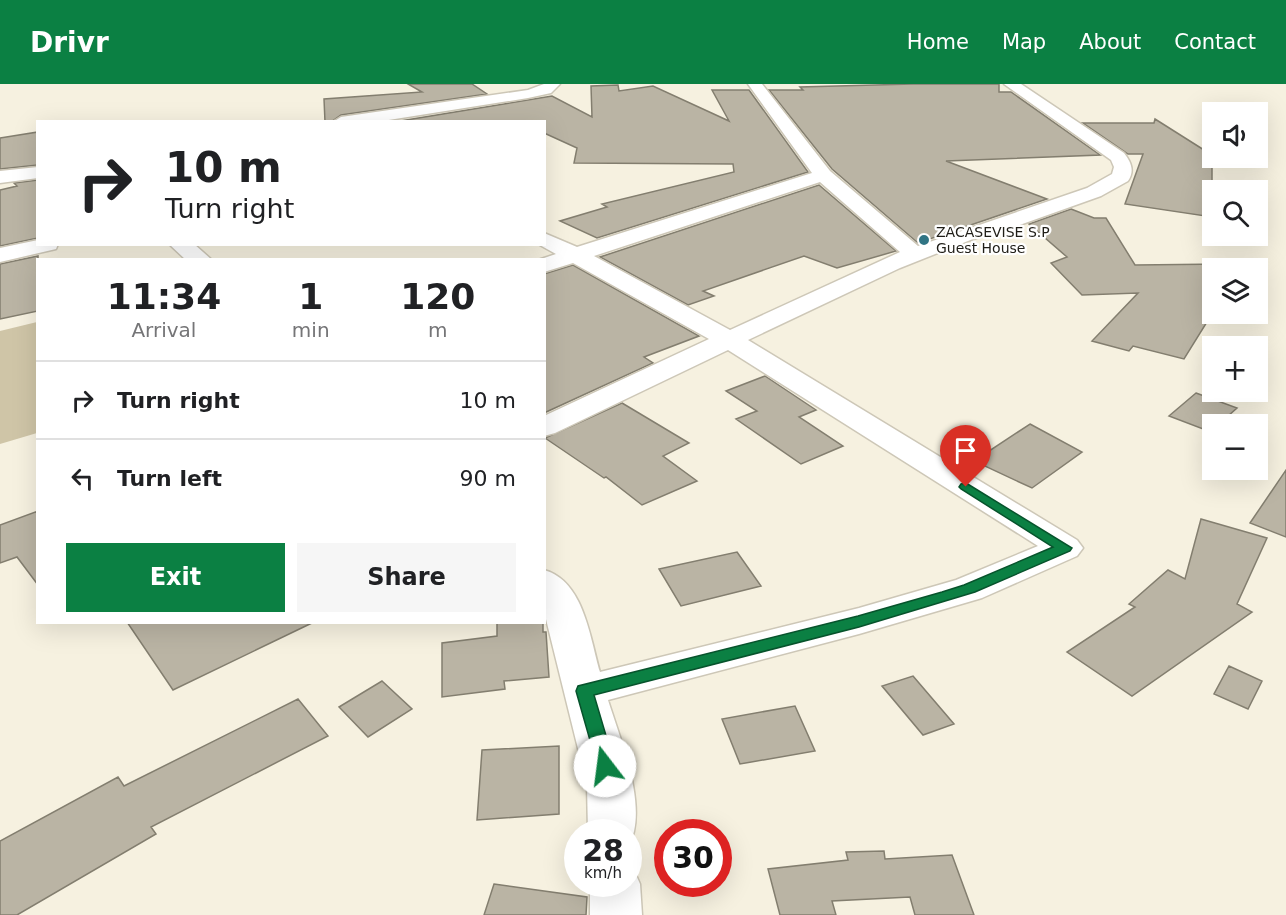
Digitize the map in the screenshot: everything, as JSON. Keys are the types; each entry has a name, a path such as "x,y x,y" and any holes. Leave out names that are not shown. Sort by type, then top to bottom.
{"street":[{"path":"354,120 528,94 546,90 553,84"},
{"path":"755,84 823,175 915,254"},
{"path":"546,426 802,307 857,279 915,254 1094,192 1121,177 1123,167 1118,157 1011,84"},
{"path":"0,177 36,172"},
{"path":"546,264 823,175"},
{"path":"546,240 728,340 1065,548 969,589 859,621 584,691"},
{"path":"0,255 39,246"},
{"path":"181,246 198,258"},
{"path":"546,584 562,604 610,785 611,819"},
{"path":"615,897 616,915"}],"shaded area":[{"path":"36,322 36,433 0,444 0,331"}],"building":[{"path":"408,84 472,84 487,94 341,115 334,120 325,120 324,99 422,92"},
{"path":"913,84 999,84 999,92 1011,92 1100,155 946,161 1047,199 918,243 832,169 769,90"},
{"path":"618,85 619,91 653,86 729,121 712,90 749,90 808,172 597,238 560,221 607,207 602,204 734,172 733,164 574,163 577,148 546,134 546,120 406,120 552,96 592,117 591,86"},
{"path":"1155,119 1202,149 1202,168 1212,168 1212,180 1202,180 1202,216 1125,204 1143,154 1128,154 1083,123 1154,123"},
{"path":"36,132 36,165 0,169 0,138"},
{"path":"36,180 36,238 0,246 0,190 17,186 14,183"},
{"path":"819,185 896,251 837,268 804,256 703,291 714,296 688,305 600,257"},
{"path":"1071,209 1094,218 1106,218 1135,265 1202,264 1202,324 1206,324 1184,359 1133,346 1129,351 1092,341 1138,293 1082,295 1051,263 1067,257 1029,224"},
{"path":"38,256 36,258 36,311 0,319 0,264"},
{"path":"573,265 699,336 644,357 653,363 546,412 546,273"},
{"path":"765,376 816,410 799,417 843,446 801,464 736,419 757,411 726,391"},
{"path":"1196,393 1202,395 1202,402 1221,402 1237,408 1230,414 1202,414 1202,429 1169,416"},
{"path":"622,403 689,443 663,456 697,481 642,505 606,477 604,478 546,438"},
{"path":"1030,424 1082,452 1032,488 974,461"},
{"path":"1286,470 1286,537 1250,523"},
{"path":"36,512 36,582 17,557 0,563 0,525"},
{"path":"1201,519 1267,538 1237,604 1252,612 1132,696 1067,652 1135,607 1129,604 1168,570 1185,579"},
{"path":"737,552 761,586 681,606 659,569"},
{"path":"128,624 310,624 173,690"},
{"path":"497,624 543,624 543,632 546,632 549,677 504,681 505,689 442,697 442,643 497,636"},
{"path":"1229,666 1262,681 1248,709 1214,694"},
{"path":"913,676 954,724 923,735 882,686"},
{"path":"382,681 412,709 368,737 339,707"},
{"path":"298,699 328,736 151,827 156,834 17,915 0,915 0,841 118,777 124,786"},
{"path":"795,706 815,751 740,764 722,719"},
{"path":"559,746 559,814 477,820 482,750"},
{"path":"884,851 885,859 952,855 974,915 915,915 910,897 832,901 836,915 780,915 768,869 848,860 846,852"},
{"path":"494,884 564,894 564,897 587,897 586,915 484,915"}],"place":[{"name":"ZACASEVISE S.P Guest House","path":"924,240"}],"route":[{"path":"605,766 584,691 859,621 969,589 1065,548 966,487"}]}
